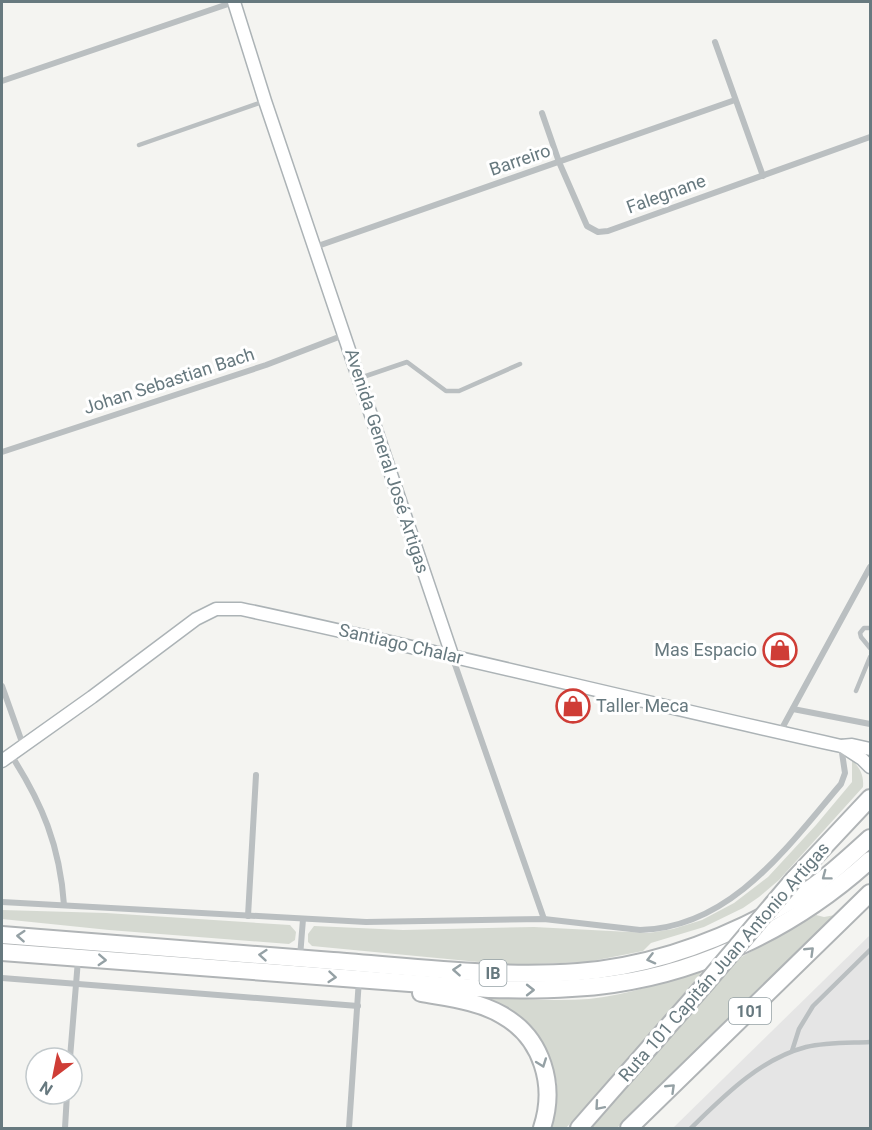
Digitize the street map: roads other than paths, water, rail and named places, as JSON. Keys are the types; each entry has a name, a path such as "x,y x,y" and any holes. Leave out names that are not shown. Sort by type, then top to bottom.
{"highway":[{"name":"Ruta 101 Capitán Juan Antonio Artigas","path":"579,1128 794,879 870,798"},
{"name":"IB","path":"2,935 495,973 555,973 614,967 654,959 725,934 796,897 830,873 870,838"},
{"name":"IB","path":"2,952 530,990 569,989 614,984 701,962 755,939 808,909 870,861"},
{"name":"101","path":"629,1128 870,893"},
{"path":"363,979 380,989 421,993 482,1006 503,1015 516,1025 535,1046 542,1061 548,1104 542,1128"}],"street":[{"path":"2,81 235,2"},
{"name":"Avenida General José Artigas","path":"235,2 265,101 452,655 544,919"},
{"path":"715,42 763,176"},
{"name":"Barreiro","path":"315,247 735,100"},
{"name":"Falegnane","path":"542,113 559,162 587,226 598,232 608,231 870,137"},
{"name":"Johan Sebastian Bach","path":"2,452 266,365 345,335"},
{"path":"780,732 870,567"},
{"name":"Santiago Chalar","path":"6,758 196,619 216,609 241,609 452,655 841,746 852,745 870,749"},
{"path":"2,686 23,746"},
{"path":"793,709 870,724"},
{"path":"2,902 366,922 544,919 640,930 656,929 684,922 730,901 760,876 841,784 845,773 841,746"},
{"name":"Santiago Chalar","path":"841,746 870,767"},
{"path":"6,758 31,786 52,835 59,863 64,904"},
{"path":"248,916 256,776"},
{"path":"300,958 303,919"},
{"path":"71,1046 78,959"},
{"path":"2,978 358,1006"},
{"path":"349,1128 358,1006 363,979"},
{"path":"64,1128 66,1106"}],"lane":[{"path":"139,145 265,101"},
{"path":"360,378 407,362 446,391 459,391 520,364"},
{"path":"870,628 864,628 860,633 870,648"},
{"path":"856,691 870,657"},
{"path":"792,1051 799,1029 813,1006 870,950"},
{"path":"691,1128 744,1080 792,1051 825,1044 870,1042"}],"place":[{"name":"Mas Espacio","path":"780,650"},
{"name":"Taller Meca","path":"573,706"}]}
